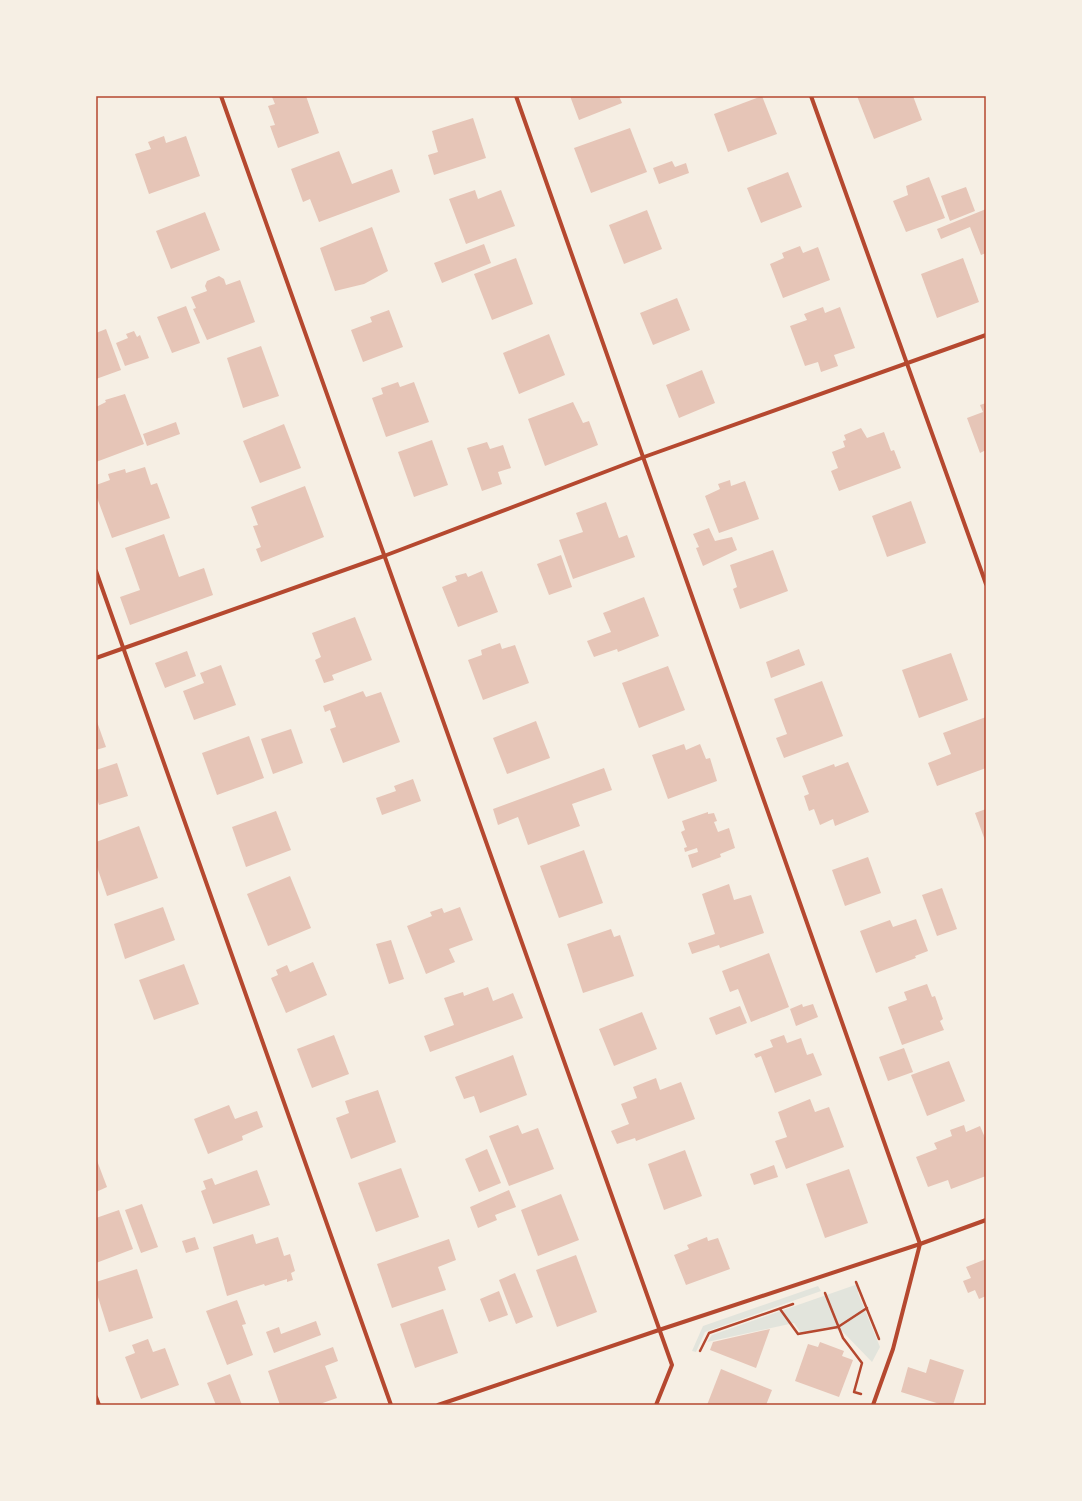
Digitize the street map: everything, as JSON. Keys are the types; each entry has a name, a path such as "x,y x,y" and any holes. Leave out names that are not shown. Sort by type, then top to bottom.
{"street":[{"path":"221,96 672,1365 656,1405"},
{"path":"516,96 920,1244 893,1349 873,1405"},
{"path":"811,96 986,584"},
{"path":"96,658 384,556 644,457 986,335"},
{"path":"96,571 391,1405"},
{"path":"438,1405 920,1244 986,1220"},
{"path":"96,1397 99,1405"}],"path":[{"path":"851,1284 857,1282 880,1341"},
{"path":"817,1296 831,1291"},
{"path":"825,1293 838,1327 862,1363 854,1392 865,1396"},
{"path":"700,1351 709,1333 795,1304"},
{"path":"780,1309 798,1334 838,1327 867,1308"}],"shaded area":[{"path":"858,1284 858,1293 880,1347 872,1362 842,1331 828,1327 801,1333 794,1323 707,1342 712,1335"},
{"path":"818,1286 821,1291 705,1332 696,1352 692,1351 703,1326"}],"building":[{"path":"306,96 319,133 278,148 270,126 275,125 268,106 275,104 272,97"},
{"path":"570,96 619,96 622,103 579,120"},
{"path":"762,96 777,134 728,152 714,114"},
{"path":"857,96 913,96 922,120 874,139"},
{"path":"473,118 486,158 434,175 428,155 438,152 432,131"},
{"path":"630,128 647,172 591,193 574,148"},
{"path":"164,136 166,143 186,136 200,176 149,194 135,154 151,149 148,142"},
{"path":"339,151 352,184 392,169 400,192 319,222 310,199 303,202 291,169"},
{"path":"672,161 675,167 686,163 689,173 659,184 653,168"},
{"path":"788,172 802,207 761,223 747,188"},
{"path":"929,177 945,218 906,232 893,201 908,195 906,186"},
{"path":"966,187 975,211 950,221 941,196"},
{"path":"475,190 478,199 501,190 515,226 466,244 449,199"},
{"path":"986,209 986,253 981,255 970,227 941,239 937,229"},
{"path":"647,210 662,249 624,264 609,225"},
{"path":"205,212 220,250 171,269 156,231"},
{"path":"372,227 388,271 364,284 335,291 320,248"},
{"path":"484,244 491,263 442,283 434,263"},
{"path":"800,246 803,253 818,247 830,280 783,298 770,264 784,258 782,253"},
{"path":"516,258 533,304 492,320 474,274"},
{"path":"963,258 979,302 937,318 921,274"},
{"path":"219,276 224,279 226,285 240,280 255,322 207,340 193,309 196,308 191,297 207,291 205,286 207,281"},
{"path":"677,298 690,330 653,345 640,313"},
{"path":"186,306 200,343 172,353 157,317"},
{"path":"823,307 825,313 840,307 855,348 834,355 838,366 821,372 818,362 805,366 790,326 807,320 804,314"},
{"path":"389,310 403,347 363,362 351,330 372,322 370,317"},
{"path":"106,329 121,370 96,379 96,333"},
{"path":"134,331 137,337 140,335 149,358 125,366 116,343 128,338 126,334"},
{"path":"549,334 565,375 519,394 503,353"},
{"path":"261,346 279,396 243,408 227,358"},
{"path":"702,370 715,403 679,418 666,385"},
{"path":"398,382 400,387 414,382 429,422 386,437 372,398 383,394 381,388"},
{"path":"125,394 144,444 96,462 96,407 106,402 105,400"},
{"path":"573,402 583,423 589,421 598,445 545,466 528,419"},
{"path":"986,403 986,450 980,453 967,418 983,412 980,405"},
{"path":"176,422 180,434 147,446 143,434"},
{"path":"284,424 301,468 260,483 243,441"},
{"path":"861,428 867,438 884,432 891,451 894,450 901,468 839,491 831,471 838,468 832,452 845,447 843,441 846,440 844,435"},
{"path":"432,440 448,485 414,497 398,452"},
{"path":"487,442 490,449 503,445 511,468 498,472 502,484 482,491 467,448"},
{"path":"145,467 151,485 157,483 170,518 112,538 96,495 96,485 110,480 108,474 125,469 126,473"},
{"path":"730,480 731,486 745,481 759,519 719,533 705,496 720,489 718,484"},
{"path":"305,486 324,537 261,562 256,549 261,547 253,526 258,525 251,507"},
{"path":"911,501 926,543 887,557 872,516"},
{"path":"606,502 619,538 627,535 635,557 573,579 559,540 583,532 576,513"},
{"path":"709,528 715,541 732,537 737,550 703,566 696,548 699,547 693,534"},
{"path":"164,534 179,577 204,568 213,595 130,625 120,597 140,590 125,548"},
{"path":"773,550 788,591 740,609 733,589 737,587 730,565"},
{"path":"561,555 572,587 549,595 537,564"},
{"path":"482,571 498,612 458,627 442,587 457,581 455,576 466,573 468,577"},
{"path":"644,597 659,636 618,652 617,649 594,657 587,641 611,632 603,613"},
{"path":"355,617 372,660 332,675 334,680 324,683 315,660 321,657 312,633"},
{"path":"500,643 502,649 515,645 529,683 483,700 468,660 482,655 481,650"},
{"path":"799,649 805,665 771,678 766,662"},
{"path":"187,651 196,676 165,688 155,663"},
{"path":"951,653 968,700 919,718 902,670"},
{"path":"221,665 236,705 194,720 183,691 204,683 200,673"},
{"path":"668,666 685,710 639,728 622,683"},
{"path":"822,681 843,736 784,758 776,738 787,734 774,699"},
{"path":"363,691 366,697 381,692 400,742 343,763 330,729 336,727 330,710 325,712 323,706"},
{"path":"986,717 986,768 937,786 928,763 951,754 943,733"},
{"path":"96,719 106,747 96,750"},
{"path":"536,721 550,758 507,774 493,738"},
{"path":"291,729 303,763 273,774 261,739"},
{"path":"249,736 264,778 217,795 202,753"},
{"path":"684,744 686,750 700,744 706,759 710,758 717,781 668,799 652,755"},
{"path":"848,762 869,812 835,826 833,819 820,825 814,809 809,811 804,796 809,794 802,776 834,764 835,767"},
{"path":"117,763 128,796 99,805 96,796 96,770"},
{"path":"604,768 612,790 572,804 580,826 528,845 518,817 498,825 493,809"},
{"path":"413,779 421,801 382,815 376,798 396,791 394,786"},
{"path":"986,809 986,843 975,813"},
{"path":"276,811 291,850 246,867 232,827"},
{"path":"708,812 708,814 714,813 717,821 714,822 718,832 729,828 735,848 720,854 721,857 692,868 688,855 698,852 697,848 685,852 684,848 687,847 681,832 685,830 682,821"},
{"path":"139,826 158,878 107,896 96,864 96,842"},
{"path":"584,850 603,903 559,918 540,866"},
{"path":"868,857 881,893 845,906 832,870"},
{"path":"290,876 311,928 268,946 247,894"},
{"path":"729,884 734,900 751,895 764,933 720,948 719,945 692,954 688,943 715,934 702,894"},
{"path":"942,888 957,929 937,936 922,895"},
{"path":"163,907 175,940 125,959 114,924"},
{"path":"460,907 473,940 449,949 455,962 426,974 407,926 432,916 430,912 442,908 444,913"},
{"path":"916,919 928,951 915,956 916,958 876,973 860,931 890,920 893,927"},
{"path":"611,929 614,937 620,935 634,976 583,993 567,944"},
{"path":"391,940 404,979 389,984 376,944"},
{"path":"769,953 789,1007 751,1022 738,989 730,992 722,971"},
{"path":"313,962 327,995 286,1013 271,978 278,975 276,970 287,965 290,972"},
{"path":"184,964 199,1004 154,1020 139,980"},
{"path":"927,984 932,997 935,996 943,1019 940,1021 944,1030 902,1045 888,1007 907,1000 904,992"},
{"path":"488,987 493,1001 513,993 523,1018 430,1052 424,1036 454,1025 444,998 463,992 464,996"},
{"path":"802,1004 803,1007 813,1004 818,1017 796,1026 790,1009"},
{"path":"740,1006 747,1023 716,1035 709,1018"},
{"path":"642,1012 657,1049 614,1066 599,1029"},
{"path":"334,1035 349,1074 312,1088 297,1049"},
{"path":"784,1035 787,1043 801,1038 807,1055 813,1053 822,1075 775,1093 761,1056 756,1058 754,1054 773,1047 770,1040"},
{"path":"904,1048 913,1072 888,1081 879,1057"},
{"path":"513,1055 527,1095 480,1113 474,1096 464,1099 455,1077"},
{"path":"949,1061 965,1101 927,1116 911,1075"},
{"path":"656,1078 660,1090 681,1082 695,1119 636,1141 635,1138 617,1144 611,1131 629,1124 621,1104 637,1098 633,1087"},
{"path":"378,1090 396,1142 351,1159 336,1118 349,1113 345,1101"},
{"path":"810,1099 815,1112 829,1107 844,1147 786,1169 775,1141 787,1137 778,1112"},
{"path":"229,1105 235,1119 257,1111 263,1127 242,1136 243,1140 208,1154 194,1119"},
{"path":"518,1125 522,1134 538,1128 554,1169 509,1186 489,1136"},
{"path":"964,1125 966,1132 980,1126 986,1140 986,1176 951,1189 948,1180 928,1187 916,1157 937,1149 934,1143 952,1136 950,1130"},
{"path":"487,1149 501,1183 479,1192 465,1159"},
{"path":"685,1150 702,1196 664,1210 648,1164"},
{"path":"96,1158 107,1187 96,1192"},
{"path":"774,1165 778,1177 754,1185 750,1174"},
{"path":"401,1168 419,1217 376,1232 358,1183"},
{"path":"849,1169 868,1223 825,1238 806,1184"},
{"path":"257,1170 270,1205 213,1224 201,1191 206,1189 203,1181 212,1178 215,1185"},
{"path":"509,1190 516,1207 495,1215 497,1220 478,1228 470,1207"},
{"path":"561,1194 579,1240 538,1256 521,1210"},
{"path":"142,1204 158,1247 141,1253 125,1210"},
{"path":"119,1210 133,1249 96,1263 96,1218"},
{"path":"253,1234 256,1244 278,1237 284,1256 290,1254 295,1271 291,1273 293,1280 287,1282 287,1279 265,1286 264,1284 227,1296 213,1247"},
{"path":"195,1237 199,1249 186,1253 182,1241"},
{"path":"707,1237 708,1241 718,1238 730,1269 686,1285 674,1255 689,1249 687,1245"},
{"path":"449,1239 456,1260 438,1267 446,1290 392,1308 377,1264"},
{"path":"576,1255 597,1312 557,1327 536,1270"},
{"path":"986,1259 986,1296 979,1299 975,1290 968,1293 963,1281 971,1278 966,1267"},
{"path":"137,1269 153,1318 109,1332 96,1291 96,1282"},
{"path":"515,1273 533,1317 516,1324 499,1280"},
{"path":"499,1291 508,1315 489,1322 480,1299"},
{"path":"237,1300 246,1324 242,1325 253,1355 227,1365 206,1311"},
{"path":"443,1309 458,1353 415,1368 400,1324"},
{"path":"316,1321 321,1335 274,1353 266,1332 279,1327 281,1334"},
{"path":"770,1329 756,1368 710,1350 713,1342"},
{"path":"148,1339 153,1352 165,1348 179,1385 141,1399 125,1357 135,1353 132,1345"},
{"path":"820,1342 844,1351 842,1356 853,1360 839,1397 795,1381 808,1344 818,1347"},
{"path":"333,1347 338,1361 325,1366 337,1398 317,1405 280,1405 268,1371"},
{"path":"930,1359 964,1370 953,1405 943,1405 901,1392 908,1367 926,1373"},
{"path":"721,1369 772,1390 766,1405 707,1405"},
{"path":"230,1374 242,1405 216,1405 207,1383"}]}
